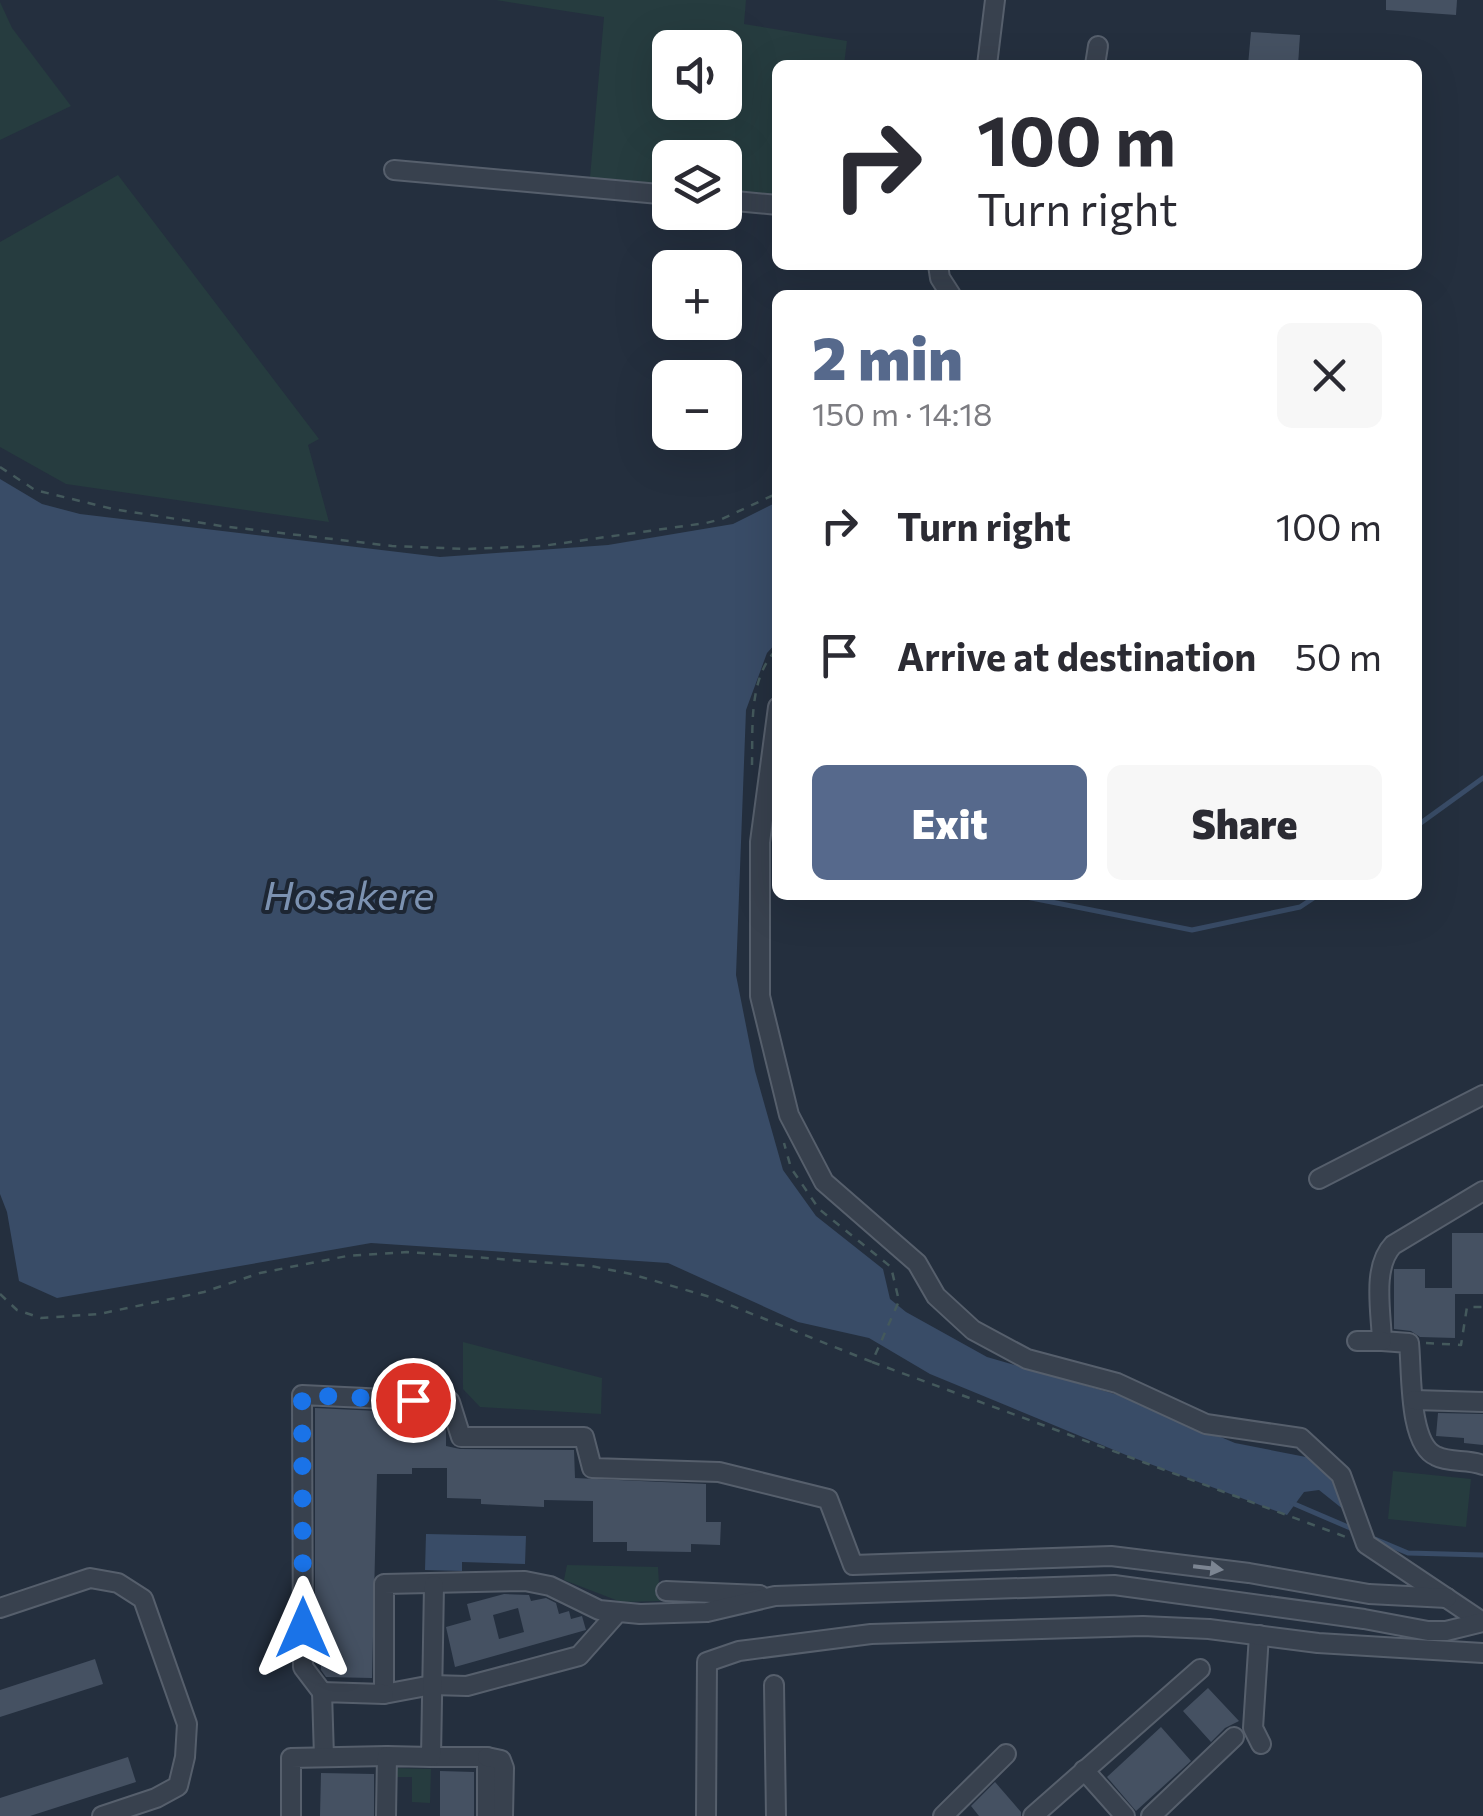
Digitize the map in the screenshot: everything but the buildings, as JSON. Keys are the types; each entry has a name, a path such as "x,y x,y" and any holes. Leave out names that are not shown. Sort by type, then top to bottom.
{"street":[{"path":"988,60 996,0"},
{"path":"394,170 652,193"},
{"path":"742,202 772,204"},
{"path":"772,752 760,842 760,996 789,1115 824,1182 917,1262 936,1296 972,1330 1027,1358 1117,1383 1206,1424 1301,1438 1341,1474 1366,1544 1482,1621"},
{"path":"1320,1179 1483,1095"},
{"path":"1382,1340 1383,1256 1393,1245 1483,1190"},
{"path":"1357,1341 1409,1343 1416,1425 1422,1445 1436,1457 1483,1464"},
{"path":"324,1757 322,1692 303,1667 302,1395 450,1402 461,1437 584,1437 592,1468 719,1472 828,1498 853,1565 1111,1556 1249,1573 1369,1594 1447,1598"},
{"path":"1414,1400 1483,1402"},
{"path":"1111,1556 1114,1585"},
{"path":"1244,1602 1249,1573"},
{"path":"0,1608 90,1578 118,1583 143,1599 187,1724 186,1757 178,1786 156,1798 102,1816"},
{"path":"384,1694 384,1584 525,1581 550,1586 599,1610 618,1612 707,1612 775,1596"},
{"path":"431,1757 434,1585"},
{"path":"666,1591 775,1596 1114,1585 1364,1619 1428,1632 1446,1632 1482,1621"},
{"path":"1364,1619 1369,1594"},
{"path":"1446,1632 1447,1598"},
{"path":"322,1692 384,1694 432,1685 467,1686 579,1656 618,1612"},
{"path":"706,1816 708,1662 739,1651 871,1634 1142,1626 1483,1653"},
{"path":"1259,1635 1254,1728 1261,1744"},
{"path":"1033,1816 1200,1669"},
{"path":"774,1685 776,1816"},
{"path":"1151,1816 1234,1737"},
{"path":"943,1816 1006,1754"},
{"path":"386,1816 387,1756"},
{"path":"291,1816 291,1758 387,1756 500,1760 504,1768 504,1816"},
{"path":"487,1758 487,1816"},
{"path":"1084,1770 1125,1816"},
{"path":"959,1802 973,1816"}],"path":[{"path":"0,467 35,490 113,509 373,544 466,549 542,546 706,523 772,496"},
{"path":"752,768 754,697 772,654"},
{"path":"782,1135 790,1168 819,1209 892,1267 898,1301 872,1362"},
{"path":"0,1294 16,1310 41,1318 99,1314 204,1292 260,1273 347,1256 408,1252 592,1266 672,1284 1366,1544"},
{"path":"1409,1343 1461,1344 1468,1308 1483,1307"}],"green space":[{"path":"496,0 746,0 744,24 847,41 845,60 772,60 772,201 742,198 742,140 652,140 652,193 589,189 604,17"},
{"path":"0,2 12,28 71,106 0,140"},
{"path":"118,175 319,439 308,445 329,522 66,484 0,447 0,242"},
{"path":"463,1342 602,1378 601,1414 480,1407 463,1389"},
{"path":"1393,1471 1471,1479 1466,1527 1388,1519"},
{"path":"567,1565 658,1567 660,1601 621,1602 564,1580"},
{"path":"393,1768 431,1769 430,1803 412,1802 412,1777 393,1777"}],"water":[{"name":"Hosakere","path":"0,479 42,504 80,514 440,557 608,545 733,524 772,504 772,648 746,710 736,975 755,1071 783,1170 816,1216 883,1269 890,1299 906,1312 987,1357 1125,1397 1235,1443 1311,1458 1337,1474 1349,1506 1344,1510 1319,1490 1304,1492 1287,1515 1126,1455 930,1374 869,1338 798,1322 668,1263 371,1243 57,1298 19,1281 0,1194"},
{"path":"426,1534 526,1536 525,1564 462,1562 462,1571 425,1570"}],"waterway":[{"path":"1422,822 1483,778"},
{"path":"1041,900 1192,930 1300,907 1310,900"},
{"path":"1292,1503 1355,1530"},
{"path":"1370,1537 1408,1553 1483,1555"}],"route":[{"path":"303,1628 302,1395 413,1400"}]}
